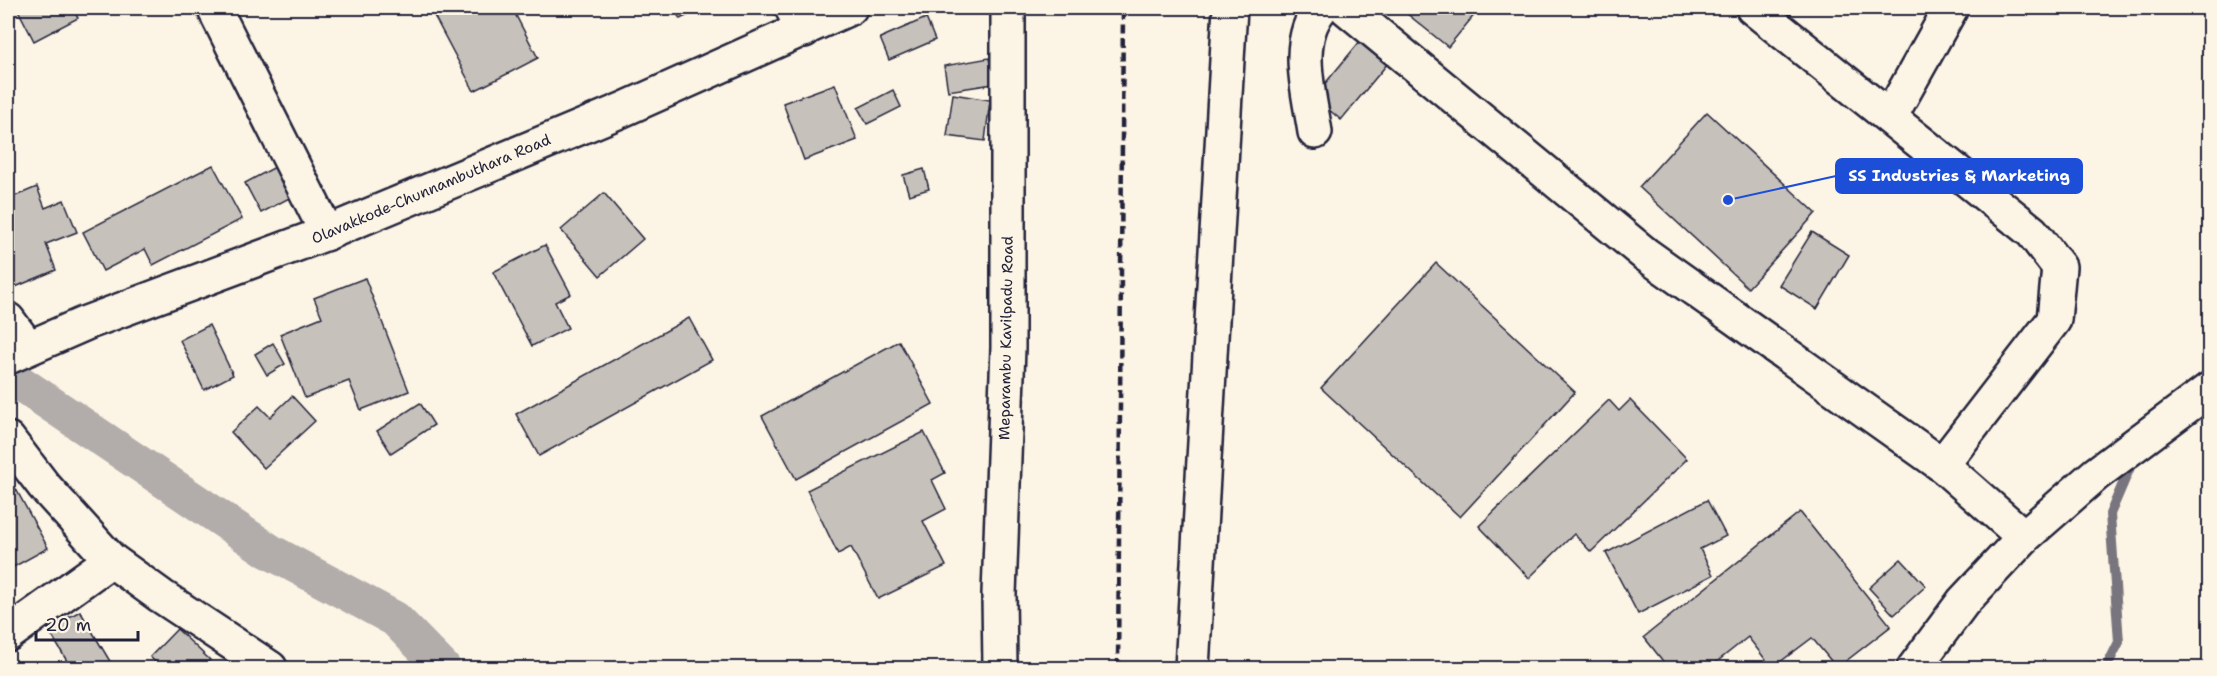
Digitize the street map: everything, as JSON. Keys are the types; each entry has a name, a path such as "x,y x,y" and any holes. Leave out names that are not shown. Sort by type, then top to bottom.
{"street":[{"path":"214,8 327,233"},
{"name":"Olavakkode-Chunnambuthara Road","path":"17,353 86,323 327,233 798,19 850,8"},
{"name":"Meparambu Kavilpadu Road","path":"1000,669 999,594 1008,348 1008,8"},
{"path":"1192,669 1230,8"},
{"path":"1315,132 1304,59 1310,21 1321,8"},
{"path":"1346,8 1645,254 1942,465 2024,537"},
{"path":"1753,8 2032,232 2059,267 2054,320 1942,465"},
{"path":"1890,117 1952,8"},
{"path":"8,320 17,353"},
{"path":"1914,669 1963,602 2024,537 2096,474 2210,389"},
{"path":"8,439 44,486 111,560 270,669"},
{"path":"8,634 111,560"}],"building":[{"path":"17,8 72,8 78,18 34,41"},
{"path":"430,8 512,8 538,58 474,91"},
{"path":"674,8 703,8 680,19"},
{"path":"1400,8 1480,8 1448,47"},
{"path":"926,18 935,40 889,60 880,38"},
{"path":"1361,40 1388,63 1341,120 1314,97"},
{"path":"989,58 993,84 948,91 944,66"},
{"path":"835,84 857,140 804,160 783,103"},
{"path":"893,90 901,107 867,124 858,108"},
{"path":"953,94 990,100 985,141 947,136"},
{"path":"1707,112 1816,213 1748,288 1639,187"},
{"path":"213,165 242,219 153,265 145,249 103,271 83,232"},
{"path":"279,165 295,195 261,213 245,183"},
{"path":"924,169 929,189 909,195 903,175"},
{"path":"37,187 45,208 64,200 77,232 46,244 56,270 8,290 8,199"},
{"path":"604,193 643,239 600,276 561,230"},
{"path":"1812,232 1849,255 1817,309 1779,285"},
{"path":"545,245 571,294 555,302 568,328 532,346 493,272"},
{"path":"1436,263 1575,392 1460,517 1321,388"},
{"path":"365,278 409,391 361,410 349,381 305,398 280,334 322,317 314,298"},
{"path":"689,318 712,360 539,456 516,414"},
{"path":"209,325 233,375 204,390 180,340"},
{"path":"899,341 933,404 796,479 762,416"},
{"path":"273,343 285,364 267,375 255,354"},
{"path":"292,396 315,421 264,468 231,432 259,406 270,417"},
{"path":"1609,400 1619,411 1630,400 1687,459 1591,552 1574,534 1529,578 1479,526"},
{"path":"420,403 434,425 391,453 377,431"},
{"path":"924,432 945,473 932,480 946,509 923,521 946,566 878,599 851,547 838,554 807,490"},
{"path":"16,489 48,548 8,570 8,494"},
{"path":"1707,500 1726,536 1700,549 1713,575 1638,614 1606,553"},
{"path":"1800,512 1891,626 1837,668 1812,638 1772,668 1748,637 1709,668 1661,668 1666,665 1644,637"},
{"path":"1901,559 1926,586 1894,615 1869,588"},
{"path":"80,611 114,668 71,668 48,629"},
{"path":"177,629 210,660 201,668 162,668 150,657"},
{"path":"234,660 240,668 220,668"}],"waterway":[{"path":"8,375 269,551 395,619 443,668"},
{"path":"2106,668 2119,642 2110,514 2134,458"}],"railway":[{"path":"1118,668 1123,8"}],"place":[{"name":"SS Industries & Marketing","path":"1728,200"}]}
